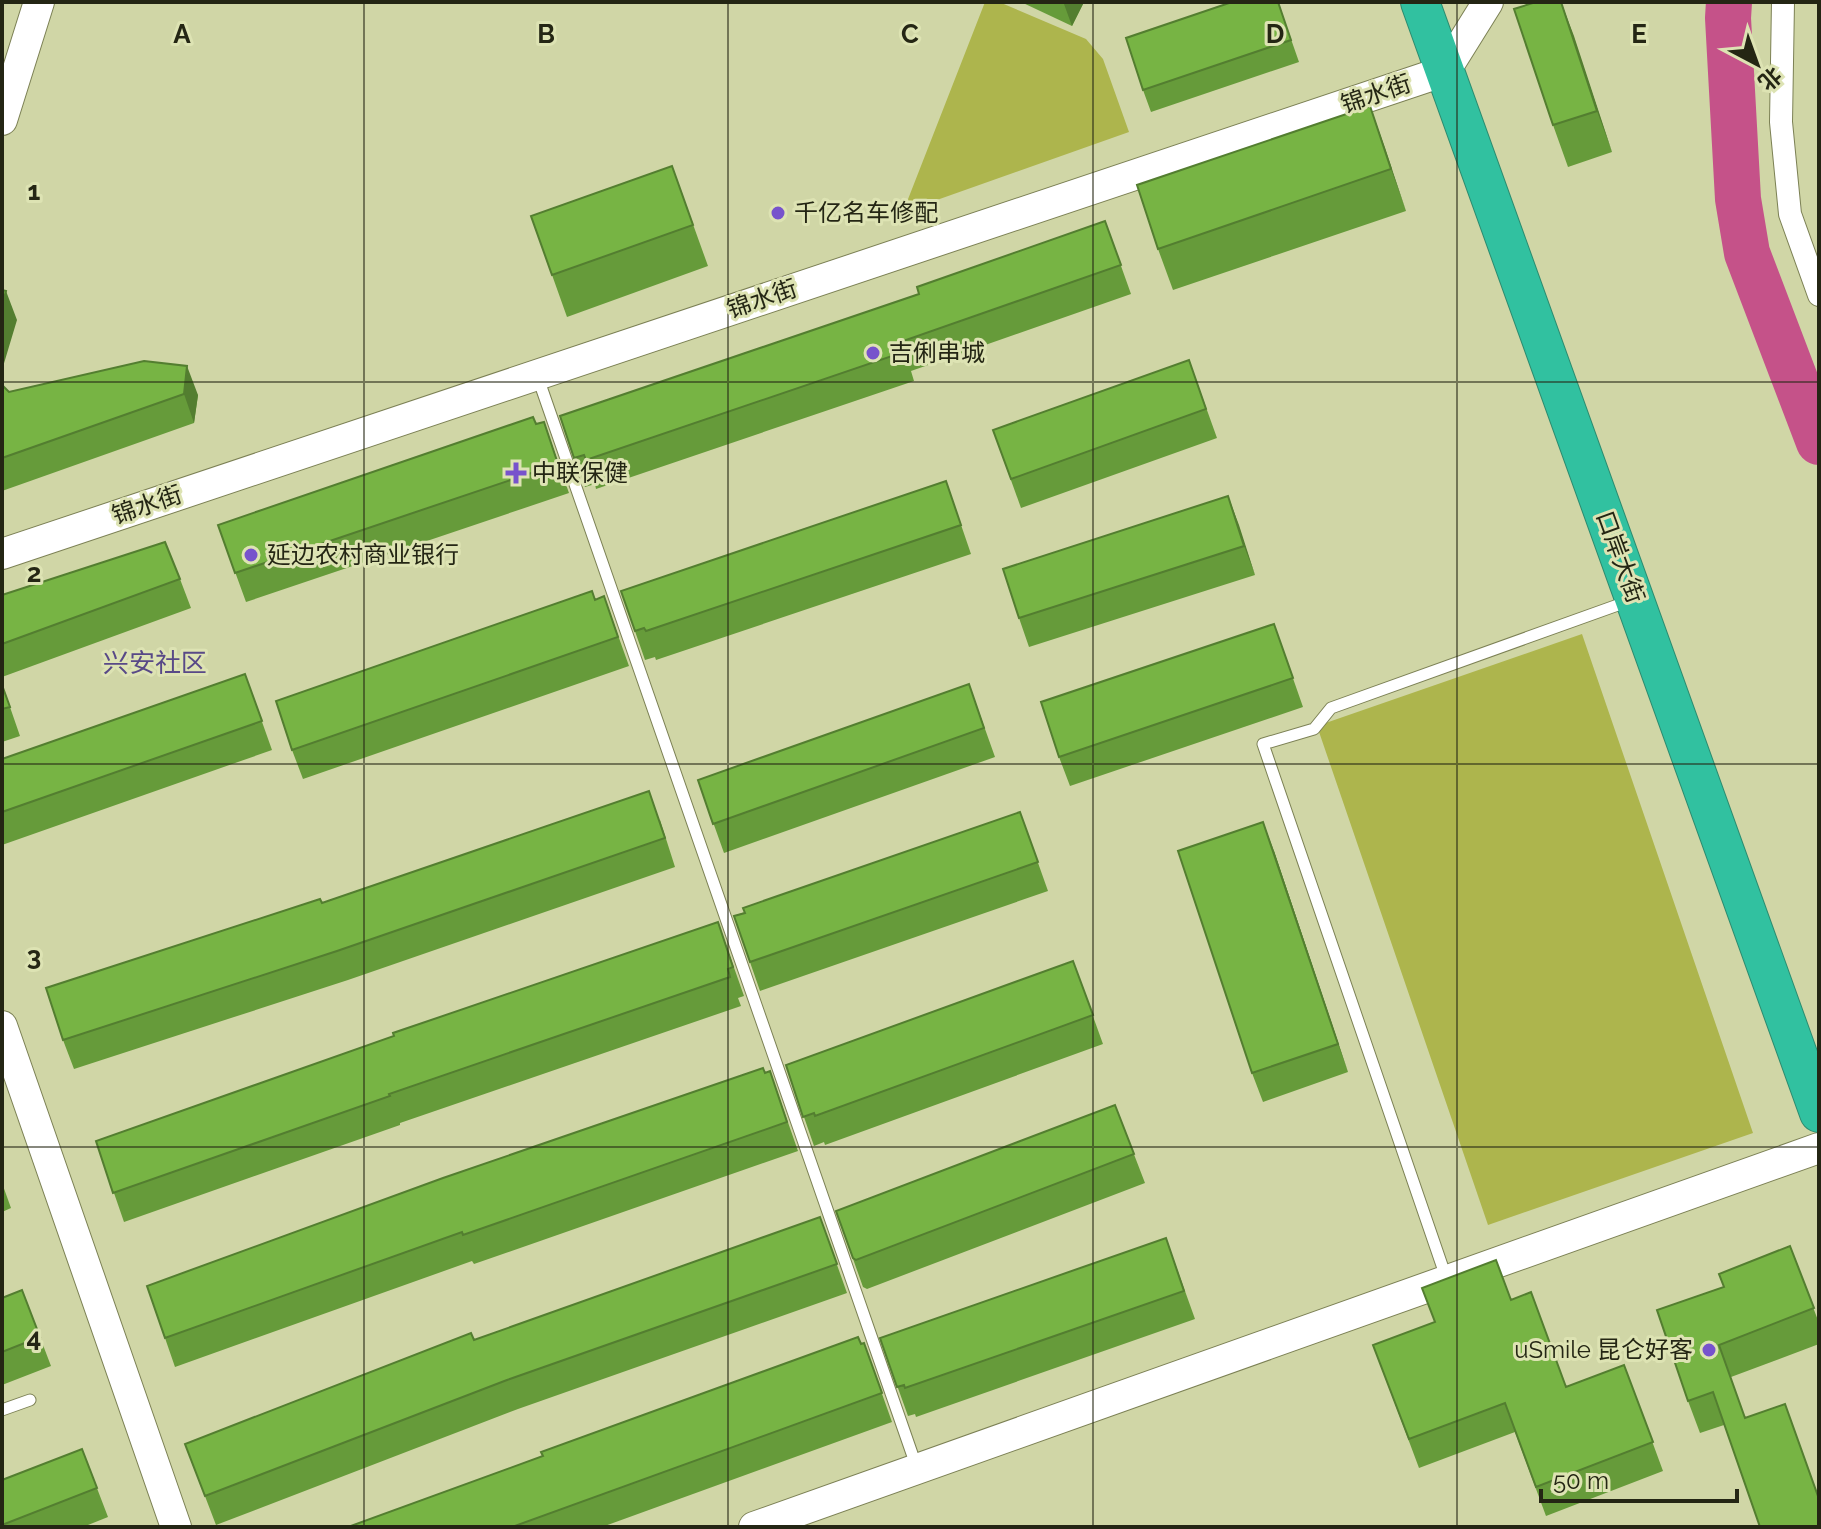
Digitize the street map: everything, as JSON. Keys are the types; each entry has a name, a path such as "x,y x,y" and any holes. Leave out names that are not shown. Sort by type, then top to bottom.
{"highway":[{"name":"口岸大街","path":"1420,2 1819,1113"}],"street":[{"path":"1445,71 1488,2"},
{"path":"1783,2 1781,122 1790,214 1819,295"},
{"path":"2,120 34,3"},
{"name":"锦水街","path":"2,554 1445,71"},
{"path":"2,1026 176,1527"},
{"path":"754,1527 1819,1148"}],"lane":[{"path":"537,375 917,1469"},
{"path":"1447,1281 1263,744 1314,729 1331,708 1635,599"},
{"path":"2,1410 30,1400"}],"green space":[{"path":"985,2 999,2 1086,39 1103,59 1129,132 903,212"},
{"path":"1582,634 1753,1133 1488,1225 1317,726"}],"building":[{"path":"1232,2 1278,2 1291,40 1143,90 1126,38"},
{"path":"1536,2 1561,2 1597,111 1553,125 1514,9"},
{"path":"1370,106 1391,169 1158,249 1137,185"},
{"path":"672,166 693,225 552,275 531,216"},
{"path":"1105,221 1121,265 900,342 904,352 586,460 584,455 574,458 560,416 919,294 917,287"},
{"path":"1189,360 1206,409 1011,479 993,430"},
{"path":"144,361 187,366 184,394 2,458 2,385 9,392"},
{"path":"533,417 536,424 544,422 558,464 235,573 218,525"},
{"path":"946,481 961,525 646,631 644,628 635,631 621,591"},
{"path":"1228,496 1244,546 1019,618 1003,569"},
{"path":"165,542 180,579 2,644 2,595"},
{"path":"592,591 595,600 604,596 618,637 292,750 276,701"},
{"path":"1274,624 1293,678 1059,757 1041,702"},
{"path":"245,674 262,721 2,812 2,759"},
{"path":"969,684 984,728 713,824 698,780"},
{"path":"2,685 10,707 2,709"},
{"path":"649,791 665,838 337,951 63,1040 46,988 320,899 322,903"},
{"path":"1020,812 1038,862 750,962 734,916 745,913 743,908"},
{"path":"1263,822 1338,1044 1252,1073 1178,851"},
{"path":"718,922 733,967 728,969 730,977 113,1193 96,1141 394,1036 393,1033"},
{"path":"1073,961 1093,1015 815,1116 814,1113 803,1117 786,1065"},
{"path":"763,1068 765,1073 770,1071 787,1122 463,1235 462,1232 165,1338 147,1286 443,1178"},
{"path":"1115,1105 1134,1154 856,1260 853,1258 836,1211"},
{"path":"820,1217 837,1264 507,1380 205,1496 185,1444 471,1333 474,1340"},
{"path":"1166,1238 1184,1291 905,1388 904,1385 897,1387 880,1338"},
{"path":"1790,1246 1814,1308 1719,1345 1745,1418 1785,1404 1819,1499 1819,1527 1760,1527 1713,1392 1688,1401 1657,1310 1724,1287 1719,1274"},
{"path":"1496,1260 1511,1300 1531,1292 1566,1387 1624,1365 1653,1442 1536,1487 1505,1403 1409,1439 1373,1345 1435,1322 1422,1288"},
{"path":"22,1290 40,1337 2,1352 2,1298"},
{"path":"858,1337 861,1344 864,1343 882,1393 512,1527 348,1527 543,1456 541,1452"},
{"path":"82,1449 97,1488 2,1525 2,1480"}],"waterway":[{"path":"1729,2 1738,199 1747,253 1819,442"}],"place":[{"name":"千亿名车修配","path":"778,213"},
{"name":"吉俐串城","path":"873,353"},
{"name":"中联保健","path":"516,473"},
{"name":"延边农村商业银行","path":"251,555"},
{"name":"uSmile 昆仑好客","path":"1709,1350"}],"district":[{"name":"兴安社区","path":"155,663"}]}
